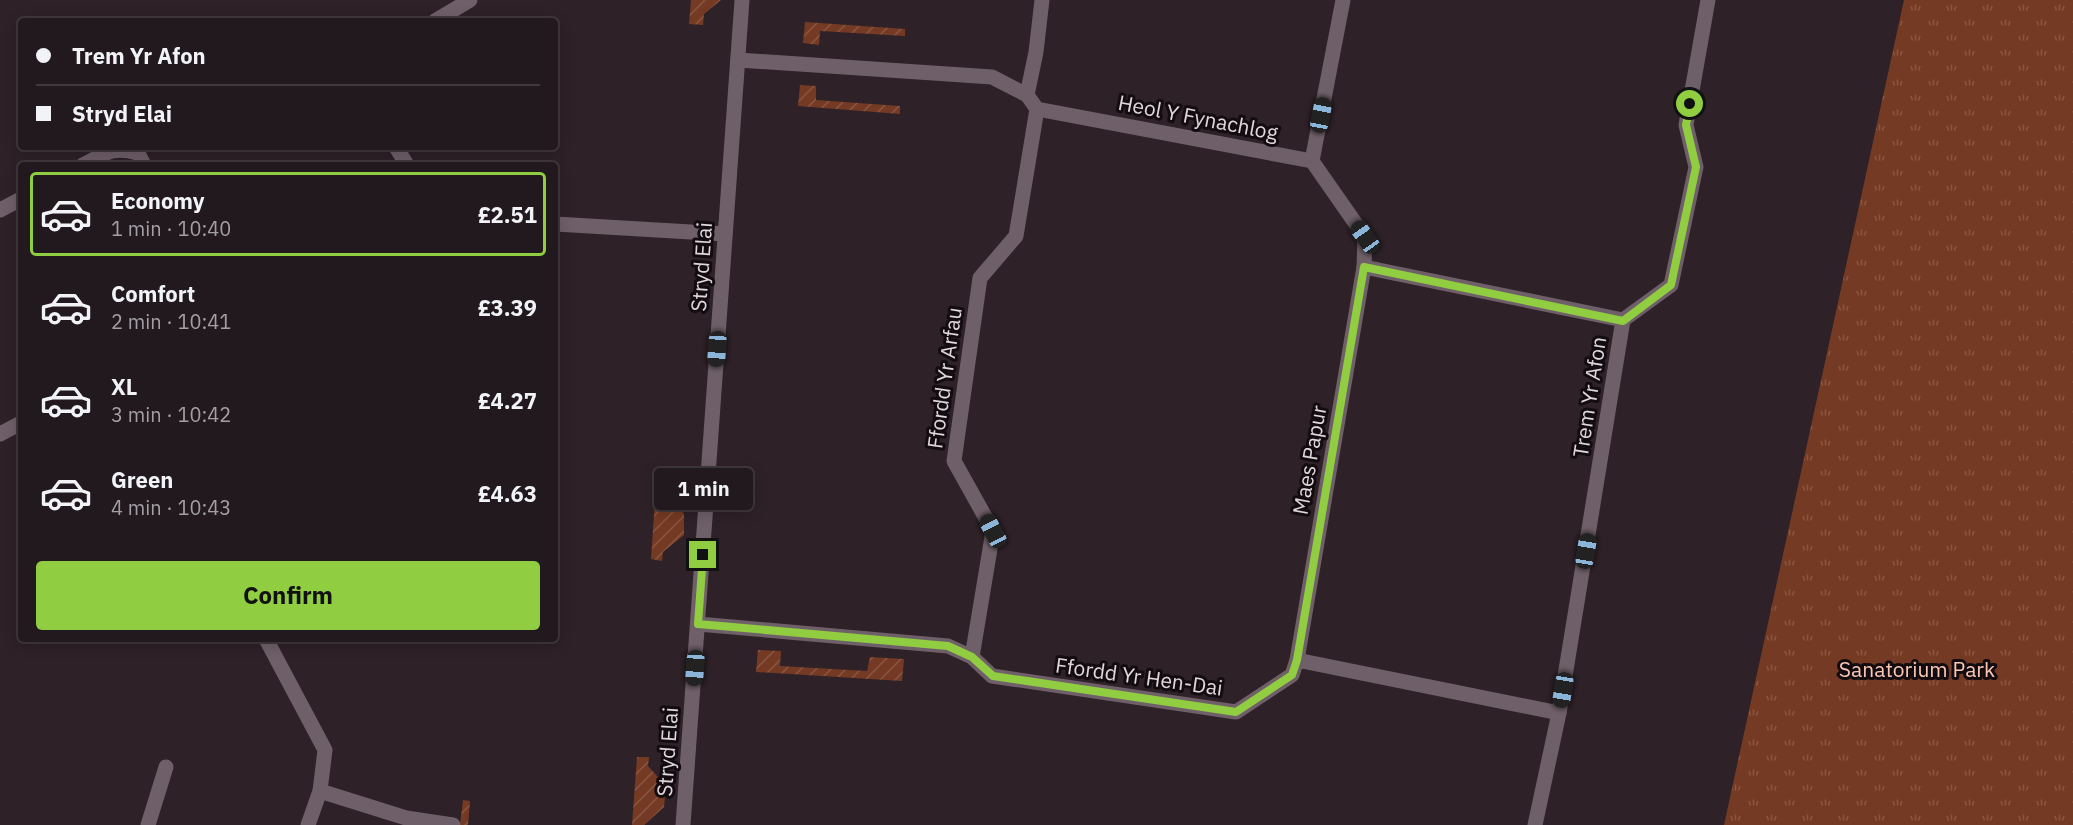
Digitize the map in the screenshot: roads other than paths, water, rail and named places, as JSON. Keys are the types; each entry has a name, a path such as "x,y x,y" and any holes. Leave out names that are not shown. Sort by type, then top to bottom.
{"street":[{"path":"440,18 470,0"},
{"name":"Stryd Elai","path":"683,825 742,0"},
{"path":"1027,95 1036,52 1042,0"},
{"path":"1343,0 1312,161 1365,237 1364,267 1623,321"},
{"name":"Trem Yr Afon","path":"1534,825 1559,713 1623,321 1671,285 1696,167 1686,125 1708,0"},
{"path":"738,60 992,77 1027,95 1037,109"},
{"name":"Heol Y Fynachlog","path":"1037,109 1312,161"},
{"name":"Ffordd Yr Arfau","path":"972,657 993,531 954,461 980,278 1016,236 1037,109"},
{"path":"88,162 116,150"},
{"path":"124,150 143,155"},
{"path":"0,210 18,201"},
{"path":"558,224 726,234"},
{"name":"Maes Papur","path":"1297,660 1364,267"},
{"path":"0,434 18,425"},
{"name":"Ffordd Yr Hen-Dai","path":"698,624 948,646 972,657 993,676 1236,712 1292,675 1297,660"},
{"path":"268,642 325,750 320,791 308,825"},
{"path":"1297,660 1559,713"},
{"path":"148,825 166,767"},
{"path":"320,791 406,818 453,825"}],"park label":[{"name":"Sanatorium Park","path":"1917,670"}]}
